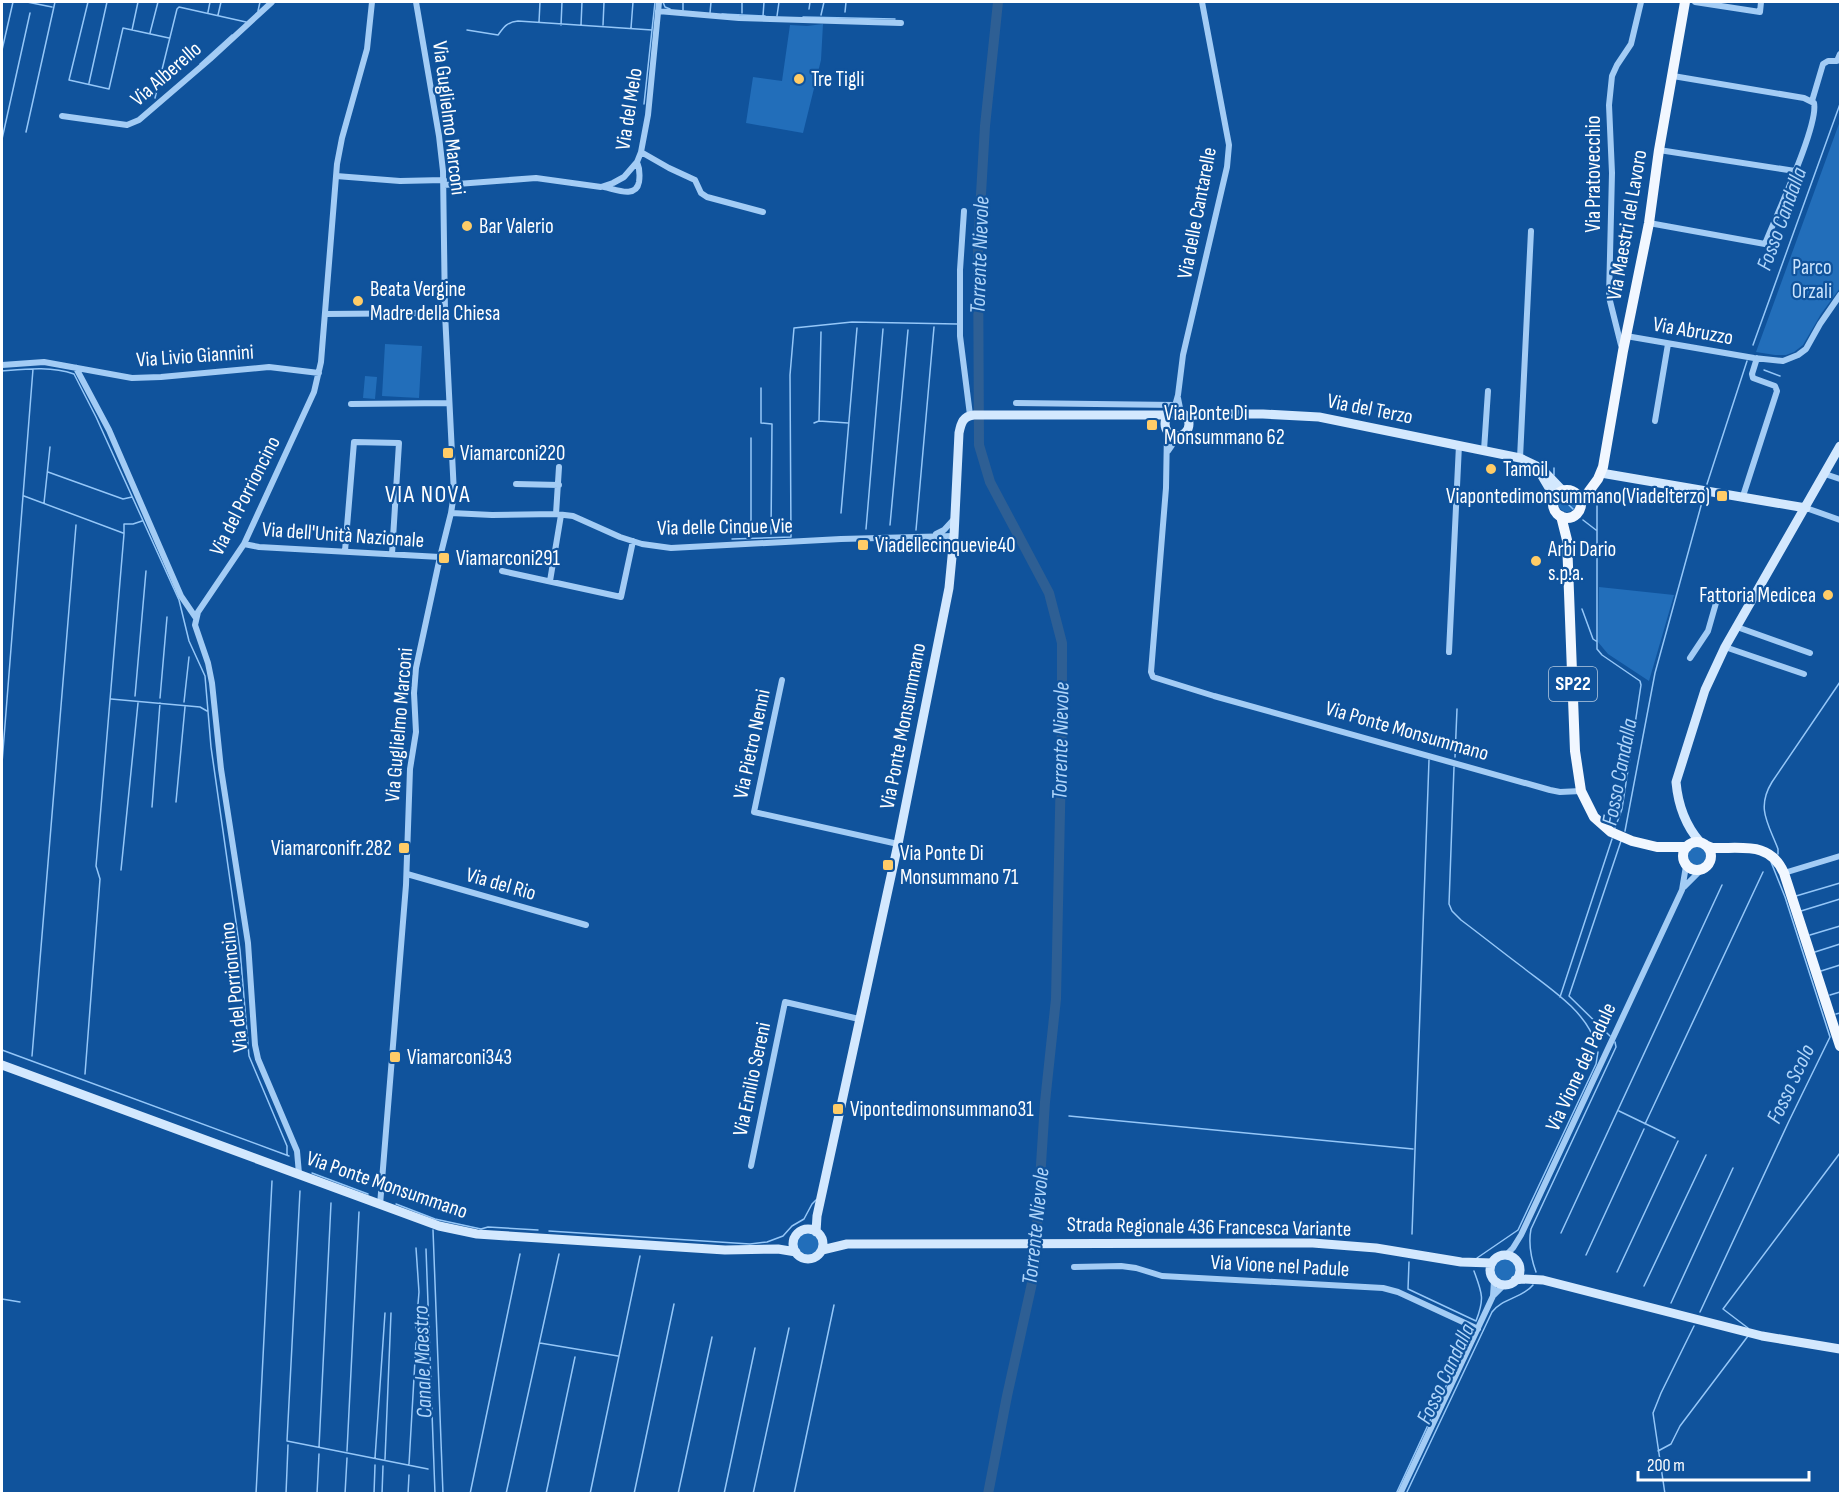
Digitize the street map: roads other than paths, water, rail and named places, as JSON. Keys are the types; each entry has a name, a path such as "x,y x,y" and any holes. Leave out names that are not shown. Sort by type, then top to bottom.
{"main road":[{"name":"Via Maestri del Lavoro","path":"1601,473 1649,223 1659,150 1685,2"},
{"path":"1564,493 1585,485 1593,476 1605,454"},
{"path":"1566,517 1579,511 1581,502 1601,473"},
{"path":"1564,493 1578,496 1581,502"},
{"name":"SP22","path":"1564,493 1554,506 1558,514 1566,517 1575,751 1581,791 1599,823 1619,836 1657,847 1696,845"},
{"path":"1696,845 1712,848 1757,849 1779,862 1785,873 1840,1046"},
{"path":"1696,845 1711,853 1707,867 1701,870"},
{"path":"1685,862 1696,845"},
{"name":"SP22","path":"1657,847 1685,862 1693,870 1701,870"},
{"path":"1710,861 1742,849"}],"street":[{"name":"Via Alberello","path":"62,116 127,125 139,120 272,2"},
{"name":"Via del Porrioncino","path":"299,1174 297,1151 261,1067 255,1045 248,943 222,769 212,683 208,663 195,626 198,612 244,544 310,402 319,373 336,176 342,138 367,49 372,2"},
{"name":"Via Guglielmo Marconi","path":"380,1205 406,874 410,769 416,732 414,693 416,668 452,513 453,475 445,313 444,183 439,136 416,2"},
{"name":"Via del Melo","path":"601,187 624,177 637,162 641,152 648,115 659,2"},
{"name":"Via delle Cantarelle","path":"1174,416 1183,355 1227,166 1229,145 1202,2"},
{"name":"Via Pratovecchio","path":"1623,351 1609,297 1612,173 1609,105 1612,76 1631,44 1641,2"},
{"path":"1695,2 1760,12 1761,2"},
{"path":"658,11 739,18 901,23"},
{"path":"1649,223 1765,244 1814,118 1815,108 1812,101 1823,64 1828,61 1839,61 1840,54"},
{"path":"1673,76 1812,101"},
{"path":"1659,150 1795,171"},
{"path":"641,152 696,180 701,193 707,197 764,212"},
{"path":"336,176 444,183 536,178 630,192 638,187 640,171 637,162"},
{"path":"964,211 960,270 960,336 972,415 1142,411 1174,416"},
{"path":"1531,231 1524,460 1564,493"},
{"name":"Via Abruzzo","path":"1626,336 1783,361 1802,352 1809,345 1840,295"},
{"path":"325,314 445,313"},
{"path":"1655,421 1668,344"},
{"path":"1743,496 1777,391 1774,385 1753,378 1756,358"},
{"name":"Via Livio Giannini","path":"2,365 44,362 132,378 269,367 319,373"},
{"path":"76,368 109,430 182,596 196,618"},
{"path":"1484,450 1488,391"},
{"path":"351,404 449,403"},
{"path":"1016,403 1142,411 1174,416 1188,427"},
{"path":"1174,416 1173,435 1179,435 1184,433 1188,427 1212,414"},
{"path":"1299,414 1299,426"},
{"name":"Via del Terzo","path":"1174,416 1299,414 1364,425 1524,460"},
{"name":"Via Ponte Monsummano","path":"815,1233 950,588 959,433 962,422 972,415"},
{"name":"Via Ponte Monsummano","path":"1174,416 1167,452 1159,592 1151,672 1153,677 1550,790 1581,791"},
{"path":"1167,452 1179,435"},
{"path":"345,551 354,442 399,443 392,554"},
{"path":"1449,652 1459,445"},
{"path":"1696,845 1678,798 1676,782 1705,690 1751,600 1840,446"},
{"path":"550,581 559,514 559,467"},
{"path":"1601,473 1806,508 1840,520"},
{"path":"1825,474 1840,479"},
{"path":"516,484 559,485"},
{"name":"Via delle Cinque Vie","path":"452,513 573,516 633,541 656,547 690,548 841,539 954,536"},
{"path":"933,536 944,530 954,519"},
{"path":"933,536 942,540 952,554"},
{"path":"502,571 621,597 633,541"},
{"name":"Via dell'Unità Nazionale","path":"244,544 259,547 440,557"},
{"path":"1690,658 1708,630 1718,596 1751,600"},
{"path":"1737,627 1810,652"},
{"path":"1725,647 1804,674"},
{"name":"Via Pietro Nenni","path":"782,680 754,812 898,844"},
{"path":"1785,873 1840,856"},
{"path":"1682,890 1685,862"},
{"path":"1682,890 1689,880 1701,870"},
{"name":"Via del Rio","path":"406,874 586,925"},
{"name":"Via Vione del Padule","path":"1505,1256 1514,1248 1521,1235 1682,890"},
{"name":"Via Emilio Sereni","path":"751,1166 784,1002 859,1019"},
{"name":"Via Ponte Monsummano","path":"2,1065 439,1226 477,1234 725,1250 778,1249"},
{"path":"815,1233 822,1250"},
{"path":"815,1233 848,1244 822,1250 810,1259 801,1257 796,1252 794,1242 797,1235 815,1233"},
{"path":"778,1249 794,1242"},
{"name":"Strada Regionale 436 Francesca Variante","path":"848,1244 1313,1243 1376,1248 1461,1262 1492,1272"},
{"path":"778,1249 796,1252"},
{"path":"1493,1296 1492,1272 1497,1258 1505,1256 1514,1259 1519,1267 1543,1280"},
{"name":"Via Vione nel Padule","path":"1074,1267 1121,1266 1162,1276 1383,1288 1398,1292 1478,1329"},
{"path":"1400,1494 1493,1296 1504,1285 1515,1280 1519,1274 1519,1267"},
{"path":"1492,1272 1504,1285"},
{"path":"1515,1280 1543,1280 1762,1336 1840,1349"}],"waterway":[{"path":"2,50 13,2"},
{"path":"27,2 52,7"},
{"path":"26,132 55,2"},
{"path":"88,2 69,80 109,89 123,28 169,38"},
{"path":"89,83 107,2"},
{"path":"132,30 138,2"},
{"path":"150,33 158,2"},
{"path":"208,12 210,2"},
{"path":"218,15 221,2"},
{"path":"258,11 260,2"},
{"path":"539,22 540,2"},
{"path":"561,25 562,2"},
{"path":"581,25 582,2"},
{"path":"603,25 604,2"},
{"path":"631,28 633,2"},
{"path":"644,104 655,2"},
{"path":"663,2 665,7 670,9"},
{"path":"683,2 683,10"},
{"path":"710,13 711,2"},
{"path":"742,2 742,13"},
{"path":"763,16 764,2"},
{"path":"777,16 779,2"},
{"path":"809,9 810,2"},
{"path":"821,15 824,2"},
{"path":"845,12 846,2"},
{"name":"Torrente Nievole","path":"988,1494 1034,1274 1045,1102 1056,999 1062,719 1062,643 1049,593 990,482 979,445 978,245 985,126 998,2"},
{"path":"155,98 179,7 246,22"},
{"path":"2,139 30,13"},
{"path":"722,14 765,16"},
{"path":"803,17 895,19"},
{"path":"467,30 498,35 508,24 518,21 652,30"},
{"path":"200,64 232,35"},
{"name":"Fosso Candalla","path":"1753,345 1840,104"},
{"path":"732,539 791,537 790,375 794,328 852,322 957,324"},
{"path":"916,530 934,327"},
{"path":"841,513 857,328"},
{"path":"866,529 883,329"},
{"path":"890,525 908,330"},
{"path":"819,421 821,332"},
{"name":"Fosso Candalla","path":"1707,484 1747,361"},
{"path":"2,763 33,369"},
{"path":"2,371 47,369 74,374 96,417 179,600 189,641 205,676 211,747 240,950 249,1056 287,1146 287,1155"},
{"path":"1764,370 1780,376"},
{"path":"761,388 761,423 772,424 771,534"},
{"path":"814,423 819,421 848,423"},
{"path":"751,438 751,536"},
{"path":"44,503 50,447"},
{"path":"1554,468 1554,475"},
{"path":"48,472 123,499 132,497"},
{"name":"Fosso Candalla","path":"1625,831 1655,673 1704,495"},
{"path":"24,496 123,533"},
{"path":"1562,498 1573,509"},
{"path":"1597,506 1597,649 1602,655 1640,681 1641,685 1622,809 1615,828"},
{"path":"1583,520 1596,530"},
{"path":"85,1074 100,879 96,866 124,524 142,521"},
{"path":"32,1056 76,525"},
{"path":"135,696 146,571"},
{"path":"1582,609 1593,639 1596,641"},
{"path":"160,698 167,617"},
{"path":"184,702 189,657"},
{"name":"Fosso Scolo","path":"1778,854 1765,816 1767,791 1840,682"},
{"path":"111,699 200,707 207,711"},
{"path":"121,870 138,703"},
{"path":"152,807 160,703"},
{"path":"176,802 185,707"},
{"path":"1455,757 1457,709"},
{"path":"1412,1234 1429,760"},
{"path":"1454,767 1449,904 1452,911 1564,1000 1591,1031 1595,1043"},
{"path":"1560,997 1612,839"},
{"name":"Fosso Candalla","path":"1610,1036 1569,996 1621,841"},
{"name":"Fosso Scolo","path":"1700,1312 1830,1037 1785,897 1771,862"},
{"path":"1645,1124 1763,872"},
{"path":"1796,896 1840,883"},
{"path":"1561,1233 1722,885"},
{"path":"1801,911 1840,899"},
{"path":"1810,935 1840,926"},
{"path":"1815,952 1840,944"},
{"path":"1821,971 1840,965"},
{"path":"1830,995 1840,992"},
{"path":"1836,1014 1840,1013"},
{"name":"Fosso Candalla","path":"1536,1272 1530,1251 1531,1229 1616,1047 1615,1042"},
{"path":"2,1050 289,1156"},
{"path":"1477,1258 1518,1230 1596,1064 1598,1052"},
{"path":"1619,1111 1675,1138"},
{"path":"1069,1116 1413,1149"},
{"path":"1586,1255 1644,1129"},
{"path":"1617,1272 1678,1141"},
{"path":"1748,1328 1723,1309 1840,1153"},
{"path":"1644,1286 1706,1155"},
{"path":"1671,1303 1733,1168"},
{"path":"312,1173 368,1194"},
{"path":"256,1494 272,1181"},
{"path":"300,1191 287,1441 428,1469"},
{"path":"549,1231 750,1244 767,1242 783,1236 792,1226 804,1219 816,1200"},
{"path":"319,1447 331,1203"},
{"path":"396,1204 435,1219 481,1229 488,1227 538,1230"},
{"path":"347,1451 359,1212"},
{"name":"Canale Maestro","path":"433,1230 443,1494"},
{"path":"409,1464 416,1343 419,1337 416,1328 419,1292 416,1248"},
{"path":"426,1249 435,1494"},
{"path":"470,1494 520,1254"},
{"path":"506,1494 559,1254"},
{"path":"590,1494 640,1256"},
{"path":"1409,1262 1408,1289 1476,1321"},
{"path":"1474,1271 1481,1296 1481,1307 1476,1321"},
{"name":"Fosso Candalla","path":"1406,1494 1492,1312 1496,1307 1524,1293 1533,1285"},
{"path":"2,1299 20,1302"},
{"path":"634,1494 674,1304"},
{"path":"794,1494 834,1305"},
{"path":"375,1458 385,1313"},
{"path":"385,1459 391,1313"},
{"name":"Fosso Scolo","path":"1665,1494 1653,1413 1694,1326"},
{"path":"753,1494 789,1328"},
{"path":"1396,1494 1472,1330"},
{"path":"1658,1451 1671,1444 1680,1426 1748,1336"},
{"path":"678,1494 712,1337"},
{"path":"540,1343 618,1356"},
{"path":"724,1494 755,1348"},
{"path":"546,1494 575,1357"},
{"path":"286,1494 288,1445"},
{"path":"317,1494 319,1454"},
{"path":"345,1494 347,1458"},
{"path":"374,1494 375,1465"},
{"path":"382,1494 383,1466"},
{"path":"408,1494 409,1475"}],"place":[{"name":"Tre Tigli","path":"799,79"},
{"name":"Bar Valerio","path":"467,226"},
{"name":"Beata Vergine Madre della Chiesa","path":"358,301"},
{"name":"Via Ponte Di Monsummano 62","path":"1152,425"},
{"name":"Viamarconi220","path":"448,453"},
{"name":"Tamoil","path":"1491,469"},
{"name":"Viapontedimonsummano(Viadelterzo)","path":"1722,496"},
{"name":"Viadellecinquevie40","path":"863,545"},
{"name":"Viamarconi291","path":"444,558"},
{"name":"Arbi Dario s.p.a.","path":"1536,561"},
{"name":"Fattoria Medicea","path":"1828,595"},
{"name":"Viamarconifr.282","path":"404,848"},
{"name":"Via Ponte Di Monsummano 71","path":"888,865"},
{"name":"Viamarconi343","path":"395,1057"},
{"name":"Vipontedimonsummano31","path":"838,1109"}],"district":[{"name":"VIA NOVA","path":"428,494"}],"park label":[{"name":"Parco Orzali","path":"1812,279"}]}
